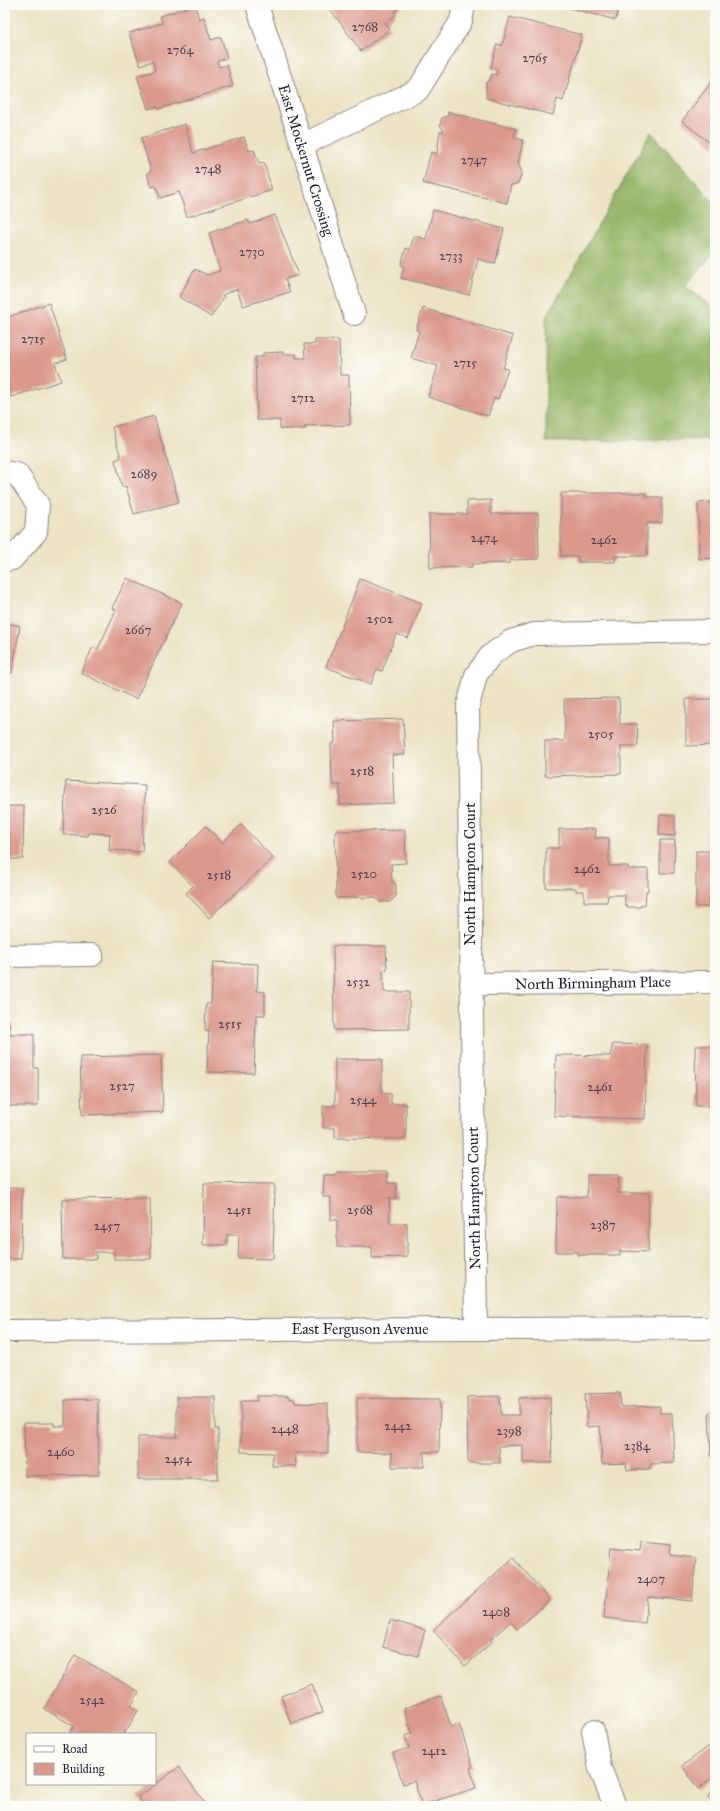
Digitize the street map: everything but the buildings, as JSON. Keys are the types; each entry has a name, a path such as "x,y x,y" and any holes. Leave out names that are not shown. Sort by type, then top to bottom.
{"street":[{"name":"East Mockernut Crossing","path":"257,5 354,314"},
{"path":"302,145 418,90 461,21 464,5"},
{"path":"5,472 17,474 38,505 36,532 12,560 5,560"},
{"name":"North Hampton Court","path":"476,1328 468,706 476,675 491,655 511,641 534,634 715,631"},
{"path":"5,956 92,955"},
{"name":"North Birmingham Place","path":"471,984 715,982"},
{"name":"East Ferguson Avenue","path":"5,1331 715,1328"},
{"path":"593,1731 600,1768 615,1806"}],"green space":[{"path":"651,132 715,204 715,252 685,286 715,309 715,439 546,442 546,318"}]}
